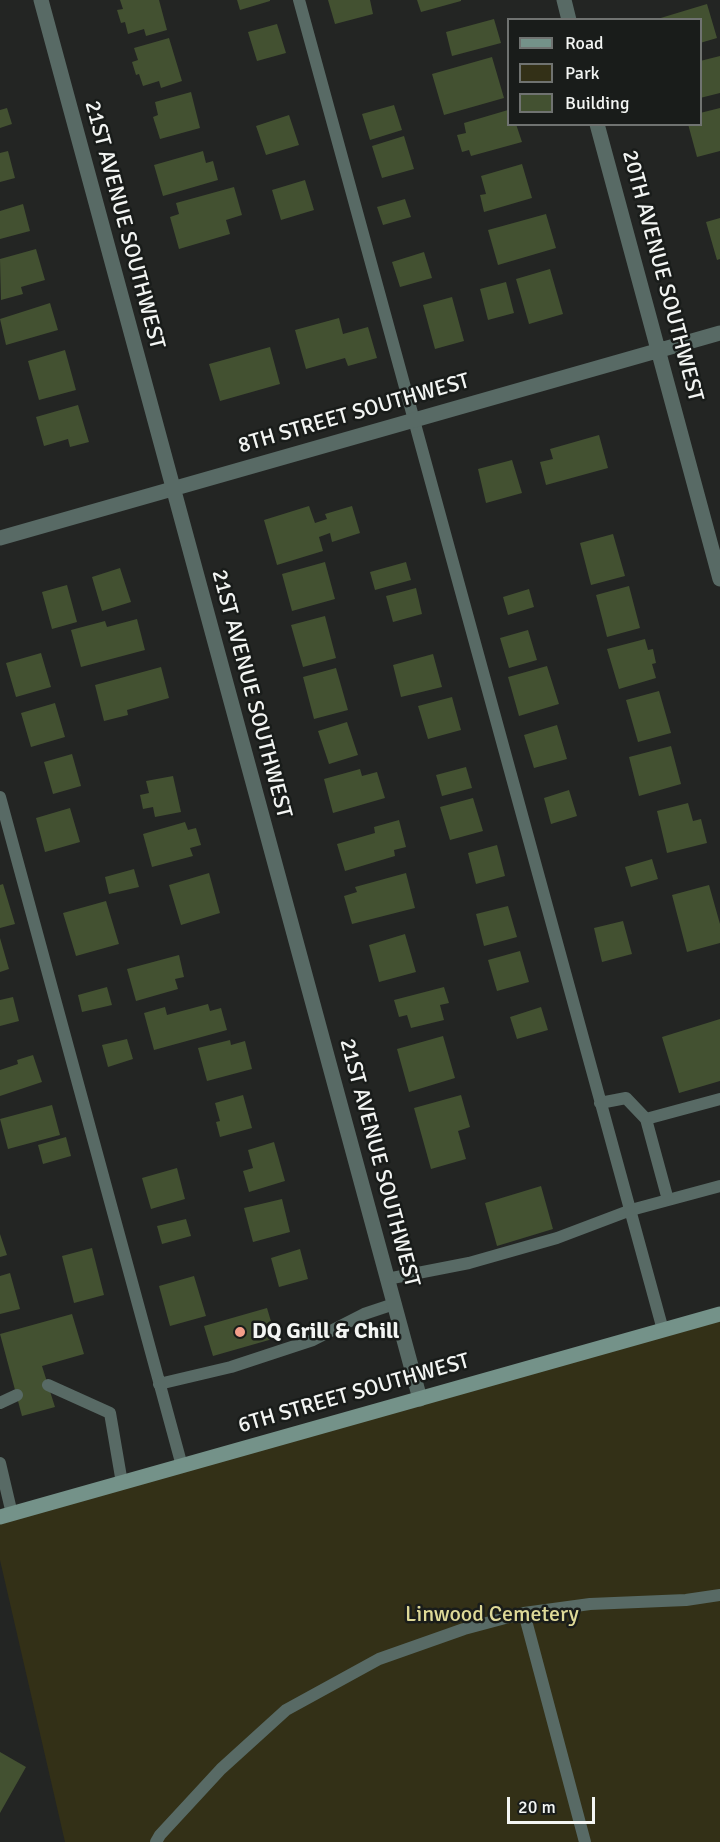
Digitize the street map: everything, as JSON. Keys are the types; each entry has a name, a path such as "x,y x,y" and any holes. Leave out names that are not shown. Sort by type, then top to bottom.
{"main road":[{"name":"6TH STREET SOUTHWEST","path":"6,1516 720,1314"}],"street":[{"name":"21ST AVENUE SOUTHWEST","path":"41,0 420,1399"},
{"path":"564,0 568,18"},
{"name":"20TH AVENUE SOUTHWEST","path":"598,126 720,579"},
{"name":"8TH STREET SOUTHWEST","path":"0,538 720,333"}],"lane":[{"path":"299,0 663,1330"},
{"path":"0,797 182,1466"},
{"path":"600,1103 626,1098 646,1119 668,1200"},
{"path":"646,1119 720,1099"},
{"path":"387,1279 469,1263 556,1238 631,1210 720,1186"},
{"path":"159,1384 231,1367 313,1340 364,1314 394,1304"},
{"path":"48,1384 110,1413 122,1483"},
{"path":"0,1403 17,1395"},
{"path":"0,1463 6,1516"},
{"path":"156,1842 221,1769 286,1710 379,1659 464,1629 524,1613 590,1604 686,1600 720,1595"},
{"path":"524,1613 585,1842"}],"green space":[{"name":"Linwood Cemetery","path":"720,1314 720,1842 65,1842 0,1560 0,1517"}],"building":[{"path":"120,0 159,0 167,30 146,36 144,29 128,34 125,22 121,23 117,10 123,9"},
{"path":"237,0 270,0 270,1 240,10"},
{"path":"328,0 370,0 373,14 335,24"},
{"path":"417,0 461,0 461,1 421,12"},
{"path":"707,4 717,38 702,42 702,18 661,18"},
{"path":"494,19 501,43 452,56 446,32"},
{"path":"277,24 286,53 257,61 248,32"},
{"path":"169,38 182,81 161,88 159,81 143,86 132,62 138,60 134,48"},
{"path":"720,56 720,93 702,98 702,60"},
{"path":"492,57 504,98 444,115 432,74"},
{"path":"191,92 200,128 160,139 153,117 158,115 155,102"},
{"path":"394,105 402,130 370,140 362,114"},
{"path":"7,108 12,124 0,128 0,110"},
{"path":"720,108 720,151 697,157 689,126 702,126 702,112"},
{"path":"507,110 507,126 517,126 522,142 471,156 469,150 462,152 457,135 466,133 464,123"},
{"path":"289,115 299,145 266,155 256,126"},
{"path":"404,136 414,169 382,178 372,146"},
{"path":"8,151 15,178 0,182 0,153"},
{"path":"203,151 206,163 213,161 218,180 163,196 154,165"},
{"path":"522,164 532,198 484,212 480,195 486,194 481,176"},
{"path":"305,180 314,210 281,220 272,190"},
{"path":"234,187 242,215 226,220 230,234 179,249 170,217 179,214 176,203"},
{"path":"405,199 411,217 383,225 377,207"},
{"path":"23,204 30,231 0,239 0,211"},
{"path":"546,214 556,248 498,265 488,230"},
{"path":"720,218 720,259 717,260 706,222"},
{"path":"36,249 45,280 21,287 23,294 1,300 0,259"},
{"path":"424,252 432,278 400,287 392,262"},
{"path":"550,269 563,314 529,324 516,279"},
{"path":"506,282 514,313 488,320 480,289"},
{"path":"452,297 464,341 435,349 423,305"},
{"path":"50,303 58,330 6,345 0,319"},
{"path":"339,318 343,334 368,327 377,358 348,366 345,358 306,369 295,330"},
{"path":"270,347 280,384 220,401 209,364"},
{"path":"65,350 76,390 39,400 28,361"},
{"path":"78,405 89,442 70,447 68,439 44,446 36,417"},
{"path":"599,435 608,468 546,485 540,462 553,459 550,449"},
{"path":"512,460 522,493 486,503 478,469"},
{"path":"309,506 315,523 327,519 325,514 352,506 360,533 332,542 330,533 319,537 323,551 277,565 264,520"},
{"path":"613,534 625,576 591,585 580,543"},
{"path":"325,562 335,599 292,611 282,574"},
{"path":"406,562 411,580 375,590 370,572"},
{"path":"120,568 131,602 102,611 92,577"},
{"path":"67,585 77,622 52,629 42,592"},
{"path":"629,586 640,628 607,637 596,595"},
{"path":"416,588 422,614 393,622 386,596"},
{"path":"529,589 534,607 508,615 503,597"},
{"path":"325,616 336,658 303,667 291,625"},
{"path":"137,619 145,650 81,667 71,630 105,621 107,627"},
{"path":"528,630 537,660 509,668 500,638"},
{"path":"645,639 648,650 653,649 656,663 652,664 656,678 619,689 607,649"},
{"path":"41,653 51,687 16,697 6,663"},
{"path":"433,654 442,687 401,697 393,665"},
{"path":"547,666 559,704 519,716 508,677"},
{"path":"161,667 169,698 127,710 128,715 104,721 95,685"},
{"path":"336,668 348,710 314,719 303,677"},
{"path":"659,691 671,733 638,742 626,700"},
{"path":"452,697 461,730 428,739 418,706"},
{"path":"55,703 65,737 31,747 21,713"},
{"path":"347,722 358,755 329,764 318,731"},
{"path":"557,725 567,759 534,768 524,735"},
{"path":"671,746 681,784 639,796 629,757"},
{"path":"72,754 81,786 53,794 44,762"},
{"path":"466,767 472,788 442,796 436,775"},
{"path":"360,769 362,776 377,772 385,798 333,813 324,779"},
{"path":"173,776 181,812 155,817 153,807 143,809 140,795 149,793 146,781"},
{"path":"569,790 577,816 551,824 544,798"},
{"path":"473,798 483,831 450,840 440,807"},
{"path":"688,803 693,821 701,819 707,843 667,853 657,811"},
{"path":"70,808 80,842 45,852 36,818"},
{"path":"399,820 406,847 394,850 395,856 345,871 337,844 375,833 374,827"},
{"path":"185,822 188,830 196,828 201,845 190,848 193,856 152,867 143,834"},
{"path":"497,845 505,876 476,884 468,853"},
{"path":"652,859 658,879 631,887 625,867"},
{"path":"134,869 139,887 109,894 105,877"},
{"path":"209,873 220,913 181,925 169,885"},
{"path":"406,873 415,908 352,924 344,896 357,892 355,887"},
{"path":"3,884 15,924 0,928 0,885"},
{"path":"709,885 720,924 720,943 687,952 672,895"},
{"path":"106,901 119,944 76,956 63,913"},
{"path":"508,906 517,937 484,946 476,914"},
{"path":"623,921 632,954 602,962 594,928"},
{"path":"405,934 416,972 379,982 369,945"},
{"path":"0,938 9,969 0,972"},
{"path":"520,951 529,982 497,991 488,960"},
{"path":"179,955 184,977 175,979 178,989 136,1001 127,969"},
{"path":"107,987 112,1005 82,1012 78,995"},
{"path":"444,987 449,1003 440,1005 444,1020 411,1028 407,1015 399,1017 394,1000"},
{"path":"13,997 19,1021 0,1026 0,1000"},
{"path":"208,1004 210,1011 221,1008 227,1030 154,1050 144,1013 165,1007 167,1015"},
{"path":"541,1007 548,1030 517,1039 510,1017"},
{"path":"720,1019 720,1081 679,1093 662,1037"},
{"path":"443,1036 455,1078 409,1092 397,1049"},
{"path":"127,1039 133,1059 108,1067 102,1045"},
{"path":"230,1040 231,1045 245,1041 252,1069 207,1081 198,1048"},
{"path":"33,1055 42,1082 0,1096 0,1070 18,1064 17,1060"},
{"path":"243,1095 252,1128 220,1137 216,1122 220,1121 215,1103"},
{"path":"461,1095 470,1127 458,1131 466,1159 431,1169 414,1108"},
{"path":"52,1105 60,1135 8,1149 0,1119"},
{"path":"66,1137 71,1156 43,1164 38,1145"},
{"path":"274,1142 285,1181 249,1192 243,1171 253,1168 248,1150"},
{"path":"177,1168 185,1199 151,1209 142,1178"},
{"path":"541,1186 553,1229 497,1246 485,1203"},
{"path":"282,1199 290,1232 253,1242 244,1208"},
{"path":"186,1219 191,1236 162,1244 157,1226"},
{"path":"0,1234 7,1255 0,1257"},
{"path":"92,1248 104,1295 74,1303 62,1256"},
{"path":"300,1249 308,1279 279,1287 271,1258"},
{"path":"10,1273 20,1309 0,1314 0,1276"},
{"path":"194,1276 206,1316 170,1326 159,1286"},
{"name":"DQ Grill & Chill","path":"267,1308 276,1338 213,1356 204,1326"},
{"path":"72,1314 84,1354 42,1366 55,1407 22,1416 0,1334"},
{"path":"0,1752 26,1767 0,1813"}],"place":[{"name":"DQ Grill & Chill","path":"240,1332"}]}
